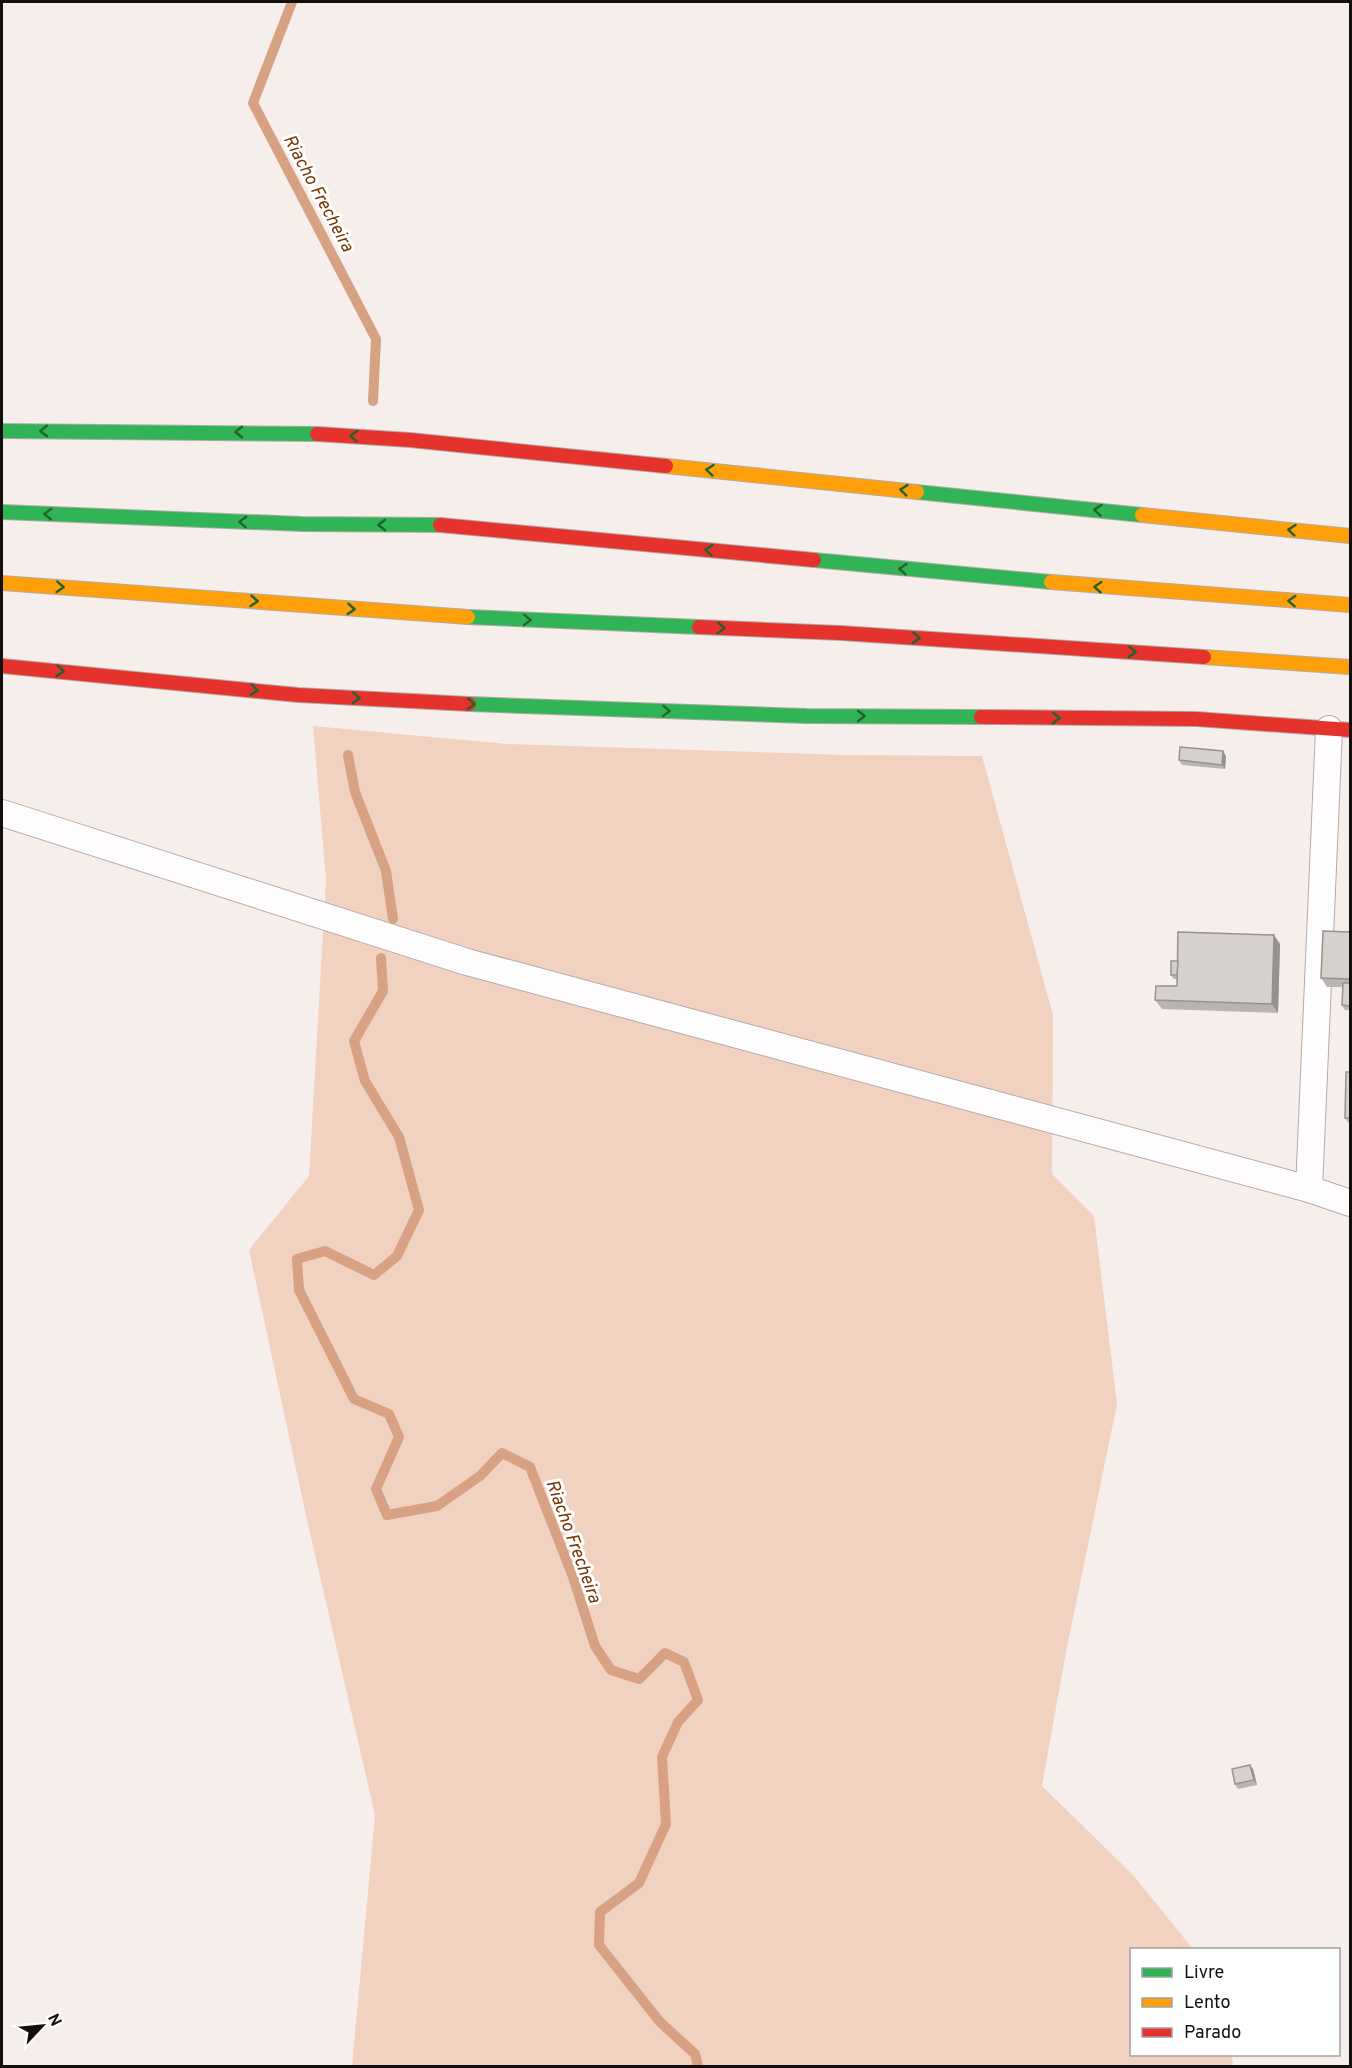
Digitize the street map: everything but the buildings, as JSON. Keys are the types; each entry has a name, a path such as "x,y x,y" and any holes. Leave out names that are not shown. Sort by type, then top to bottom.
{"highway":[{"path":"2,432 297,433 410,440 1350,536"},
{"path":"2,512 302,524 440,525 1081,585 1350,605"},
{"path":"2,583 468,618 841,633 1350,667"},
{"path":"2,666 298,695 413,702 806,716 1196,719 1340,729"}],"street":[{"path":"1309,1190 1340,729"},
{"path":"2,813 466,962 1350,1203"}],"shaded area":[{"path":"313,726 507,744 846,755 982,756 1053,1015 1052,1174 1094,1216 1117,1404 1066,1652 1042,1786 1133,1875 1192,1948 1130,1948 1130,2056 1232,2056 1233,2066 352,2066 375,1815 307,1520 249,1250 309,1176 326,880"}],"waterway":[{"name":"Riacho Frecheira","path":"292,2 253,103 376,339 373,401"},
{"name":"Riacho Frecheira","path":"348,755 355,792 386,871 393,919"},
{"name":"Riacho Frecheira","path":"381,958 383,991 354,1041 365,1081 399,1137 419,1210 397,1256 374,1275 325,1251 297,1259 299,1290 354,1399 389,1414 399,1437 376,1489 387,1515 437,1506 480,1476 502,1453 530,1467 573,1577 595,1646 611,1670 639,1679 665,1653 684,1662 698,1700 678,1722 662,1757 666,1824 639,1883 600,1912 599,1945 660,2022 695,2054 698,2066"}],"traffic: fast":[{"path":"2,431 317,434"},
{"path":"917,492 1142,515"},
{"path":"2,512 302,524 440,525"},
{"path":"814,560 1051,582"},
{"path":"468,617 699,627"},
{"path":"469,704 806,716 981,717"}],"traffic: slow":[{"path":"666,466 917,492"},
{"path":"1142,515 1350,536"},
{"path":"1051,582 1350,605"},
{"path":"2,583 468,617"},
{"path":"1204,657 1350,667"}],"traffic: jam":[{"path":"317,434 410,440 666,466"},
{"path":"440,525 814,560"},
{"path":"699,627 841,633 1204,657"},
{"path":"2,666 298,695 469,704"},
{"path":"981,717 1196,719 1350,730"}]}
